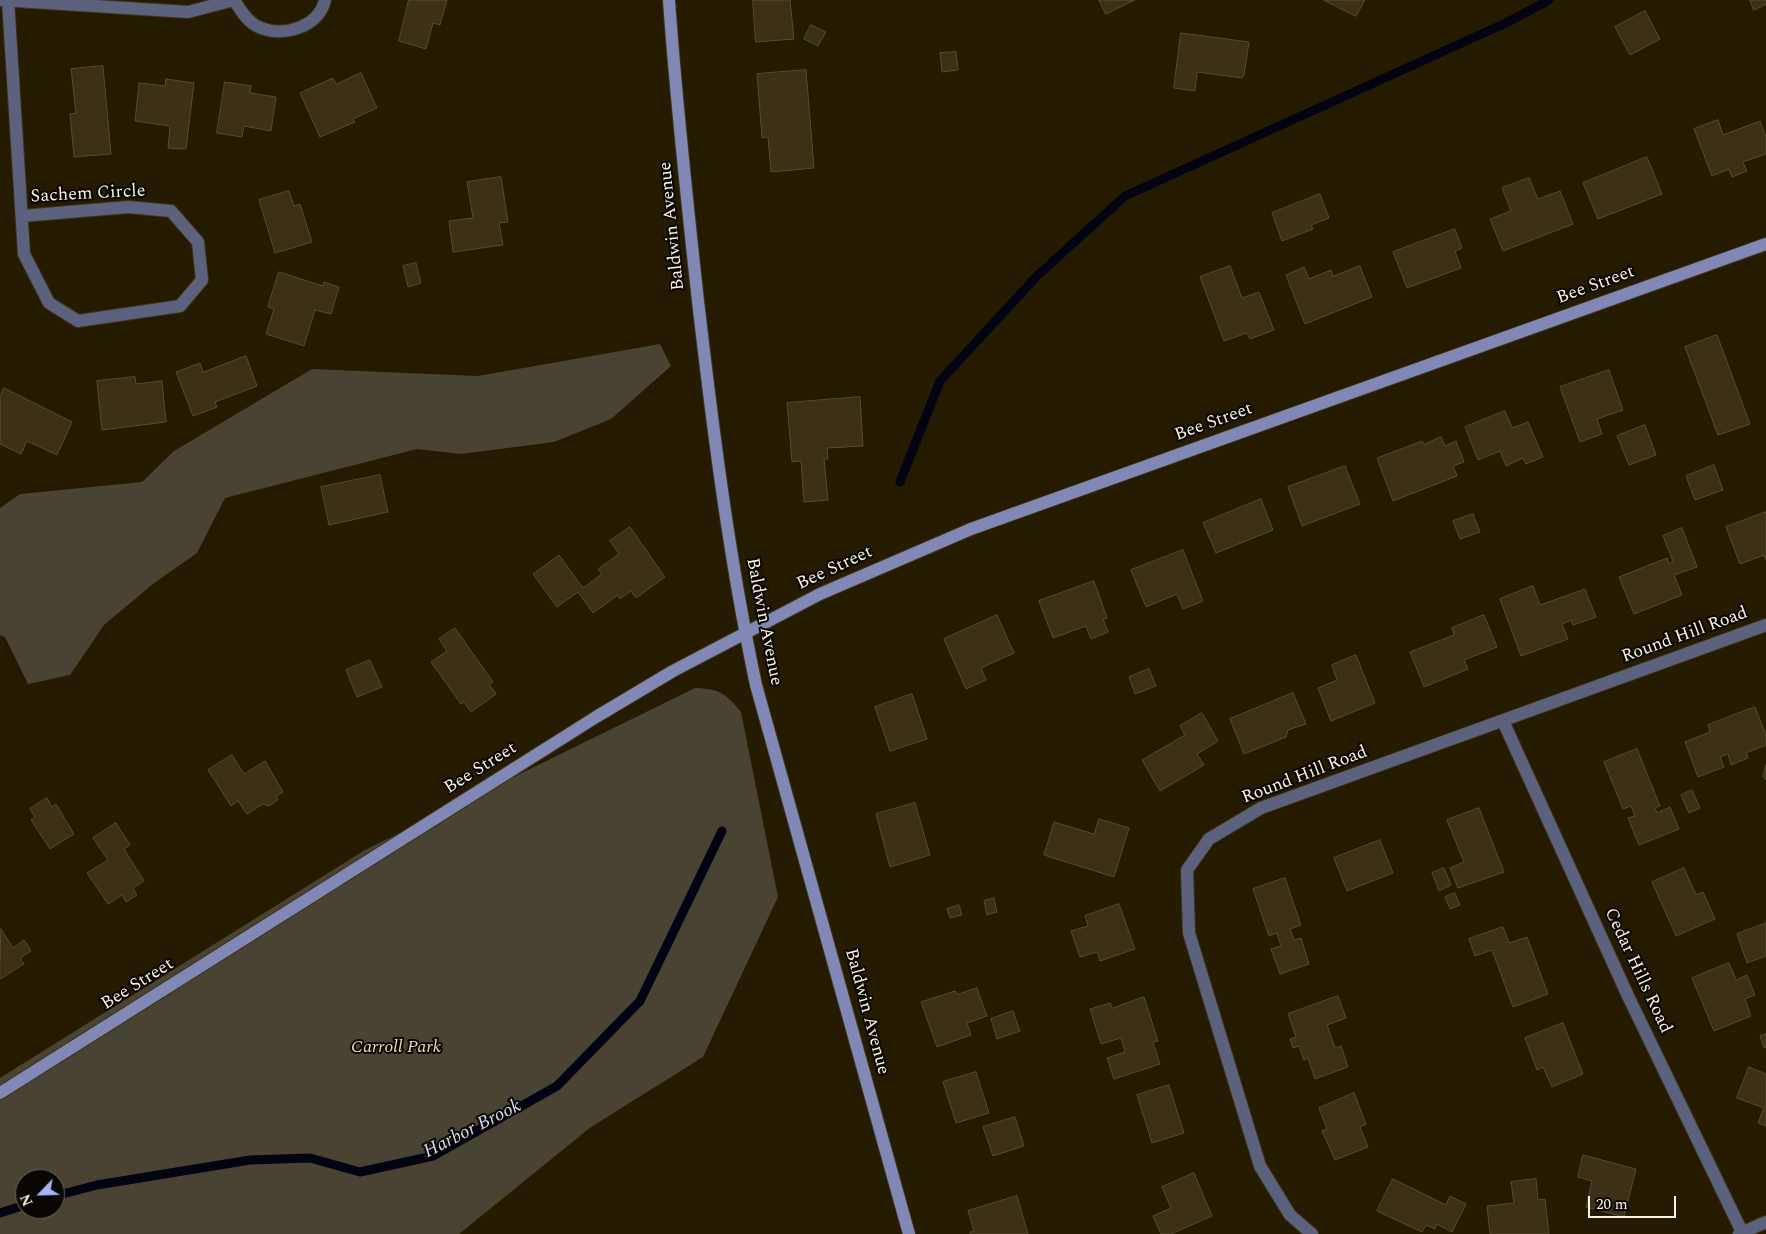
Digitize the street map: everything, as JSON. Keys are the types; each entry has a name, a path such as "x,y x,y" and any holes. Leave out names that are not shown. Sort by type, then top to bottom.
{"street":[{"path":"0,0 188,12 234,0 244,17 260,28 278,32 297,29 313,19 325,0"},
{"name":"Sachem Circle","path":"8,0 24,254 49,303 78,321 180,306 202,280 198,242 172,211 128,207 22,216"},
{"name":"Baldwin Avenue","path":"669,0 676,90 717,462 756,685 909,1234"},
{"name":"Bee Street","path":"0,1093 596,717 673,672 820,594 971,529 1765,248"},
{"name":"Round Hill Road","path":"1312,1234 1290,1216 1260,1166 1189,934 1187,870 1209,838 1262,808 1766,625"},
{"name":"Cedar Hills Road","path":"1503,721 1628,996 1742,1234"},
{"path":"1742,1234 1766,1222"}],"green space":[{"path":"660,344 671,366 611,419 554,442 461,454 417,449 225,498 197,553 153,584 104,625 70,675 28,684 5,637 0,635 0,508 20,494 142,482 174,451 312,369 478,376"},
{"name":"Carroll Park","path":"695,688 721,693 731,700 741,712 778,897 703,1057 591,1127 459,1234 0,1234 0,1078 365,850"}],"building":[{"path":"409,0 447,0 440,25 433,23 426,49 399,41"},
{"path":"753,0 790,0 794,39 756,42"},
{"path":"1099,0 1135,0 1106,14"},
{"path":"1324,0 1365,0 1356,16"},
{"path":"1750,0 1766,0 1766,4 1754,10"},
{"path":"1645,11 1660,39 1630,55 1615,27"},
{"path":"811,25 826,32 818,46 804,39"},
{"path":"1181,33 1249,42 1242,78 1197,72 1195,91 1174,88"},
{"path":"956,52 958,70 942,72 940,53"},
{"path":"103,66 111,154 74,157 70,114 76,113 71,69"},
{"path":"806,70 814,168 771,172 768,137 762,138 757,74"},
{"path":"361,73 377,108 353,119 355,122 320,137 300,93 333,78 336,84"},
{"path":"166,79 194,83 186,149 168,148 170,126 135,121 139,83 165,86"},
{"path":"225,82 251,86 250,93 276,97 271,131 244,126 242,137 217,133"},
{"path":"1718,120 1723,135 1760,121 1766,137 1766,154 1743,162 1747,171 1732,177 1729,169 1712,176 1694,129"},
{"path":"1647,157 1662,194 1598,219 1583,183"},
{"path":"501,177 508,222 499,223 503,245 453,252 449,221 473,218 467,182"},
{"path":"1529,178 1538,199 1560,191 1573,224 1503,251 1490,219 1511,211 1502,188"},
{"path":"289,191 294,206 300,204 312,242 275,253 259,200"},
{"path":"1320,194 1329,218 1311,225 1313,229 1282,241 1272,213"},
{"path":"1455,229 1462,248 1455,251 1461,268 1407,288 1393,252"},
{"path":"416,263 421,283 408,287 403,266"},
{"path":"1230,266 1242,298 1259,292 1274,330 1250,339 1247,333 1224,341 1200,277"},
{"path":"1360,266 1372,297 1305,324 1286,275 1304,267 1309,279 1331,270 1333,276"},
{"path":"279,272 323,286 324,282 339,287 331,314 315,310 304,346 266,334 274,309 268,307"},
{"path":"1717,335 1750,424 1718,435 1685,347"},
{"path":"246,356 257,386 215,402 217,407 193,416 176,372 200,363 203,372"},
{"path":"1609,370 1623,410 1597,419 1602,434 1580,442 1560,387"},
{"path":"135,377 136,384 162,381 166,422 102,430 97,381"},
{"path":"4,388 72,422 57,455 27,441 21,454 0,444 0,397"},
{"path":"860,397 863,446 827,448 828,459 824,459 828,500 804,502 801,461 792,462 787,403"},
{"path":"1505,411 1512,428 1528,422 1543,457 1526,464 1523,458 1506,466 1500,451 1478,460 1465,427"},
{"path":"1645,425 1656,455 1629,465 1617,436"},
{"path":"1441,437 1445,446 1456,441 1464,462 1453,466 1457,476 1393,501 1377,458 1422,441 1424,444"},
{"path":"1714,465 1723,490 1695,500 1686,476"},
{"path":"1345,466 1360,504 1302,526 1288,487"},
{"path":"380,475 388,512 329,525 321,487"},
{"path":"1261,499 1273,530 1216,553 1203,523"},
{"path":"1766,512 1766,560 1764,555 1740,564 1726,527"},
{"path":"1473,514 1480,532 1460,539 1453,521"},
{"path":"630,527 665,577 636,598 631,591 620,599 618,595 593,613 578,592 557,607 533,574 559,555 583,588 602,574 598,569 619,554 610,541"},
{"path":"1682,528 1697,567 1674,575 1682,595 1634,614 1619,577 1667,558 1669,564 1673,561 1663,536"},
{"path":"1183,550 1203,601 1183,609 1177,594 1146,607 1131,570"},
{"path":"1094,581 1107,618 1103,619 1108,632 1091,639 1086,626 1053,638 1039,601"},
{"path":"1533,586 1540,605 1585,589 1596,617 1573,625 1571,620 1562,624 1568,639 1521,656 1500,599"},
{"path":"997,615 1014,653 981,668 986,680 966,689 944,639"},
{"path":"1484,615 1497,647 1464,660 1468,669 1424,687 1410,652 1454,635 1452,628"},
{"path":"455,628 493,682 489,684 496,694 471,712 464,702 461,704 431,662 447,651 439,639"},
{"path":"1356,655 1375,703 1331,721 1318,688 1337,680 1332,665"},
{"path":"370,660 382,687 357,697 346,670"},
{"path":"1149,669 1156,686 1135,694 1129,677"},
{"path":"1293,693 1306,724 1288,730 1286,737 1244,754 1230,719"},
{"path":"912,694 927,739 890,751 875,707"},
{"path":"1755,707 1766,735 1766,745 1746,753 1748,758 1731,765 1728,754 1720,757 1724,767 1698,777 1685,742 1710,732 1708,725"},
{"path":"1202,713 1218,741 1197,754 1204,765 1160,791 1142,760 1185,735 1180,726"},
{"path":"1637,749 1660,806 1655,808 1657,813 1670,807 1679,829 1639,845 1628,818 1635,816 1631,806 1623,809 1604,762"},
{"path":"232,755 244,774 265,761 283,792 276,796 278,800 269,806 263,804 247,814 238,801 231,806 208,770"},
{"path":"1766,765 1766,780 1763,777"},
{"path":"1692,790 1700,808 1689,813 1681,795"},
{"path":"47,798 52,807 56,804 74,834 50,849 31,820 35,817 30,809"},
{"path":"915,803 930,855 890,867 876,814"},
{"path":"1479,808 1504,872 1458,888 1450,868 1464,862 1447,820"},
{"path":"1099,819 1129,828 1114,877 1044,855 1054,822 1094,834"},
{"path":"116,823 130,845 124,849 144,881 133,888 137,895 126,902 122,895 108,904 87,873 108,860 93,838"},
{"path":"1380,840 1393,873 1347,891 1334,858"},
{"path":"1444,868 1451,885 1439,891 1432,873"},
{"path":"1684,868 1696,895 1703,892 1715,919 1676,936 1652,882"},
{"path":"1285,878 1301,925 1290,929 1294,940 1301,938 1309,964 1280,974 1271,949 1281,946 1277,933 1269,936 1253,889"},
{"path":"1455,893 1460,905 1450,909 1445,897"},
{"path":"994,898 997,912 987,915 984,901"},
{"path":"1119,904 1135,949 1100,961 1097,952 1080,957 1071,931 1088,926 1085,916"},
{"path":"959,905 962,915 950,918 947,909"},
{"path":"1766,923 1766,956 1747,963 1737,934"},
{"path":"1503,927 1509,943 1527,937 1548,994 1513,1007 1492,950 1475,956 1469,939"},
{"path":"1,929 13,948 24,940 31,951 20,958 24,964 0,979"},
{"path":"1729,963 1736,980 1747,975 1755,995 1745,999 1751,1016 1714,1031 1692,978"},
{"path":"977,988 987,1016 967,1023 971,1035 937,1047 921,1002 955,991 958,994"},
{"path":"1338,996 1346,1018 1327,1025 1335,1048 1341,1046 1348,1067 1315,1079 1308,1058 1304,1060 1299,1046 1293,1048 1290,1039 1296,1037 1288,1014"},
{"path":"1144,997 1158,1041 1153,1042 1160,1064 1114,1079 1107,1058 1125,1052 1121,1038 1101,1044 1090,1009 1110,1003 1112,1008"},
{"path":"1013,1011 1020,1031 997,1039 991,1019"},
{"path":"1563,1023 1583,1074 1552,1087 1543,1067 1537,1070 1525,1038"},
{"path":"1766,1034 1766,1047 1764,1048 1760,1036"},
{"path":"1749,1067 1766,1074 1766,1126 1758,1123 1764,1108 1737,1098"},
{"path":"976,1072 989,1113 956,1123 943,1082"},
{"path":"1169,1085 1184,1133 1152,1143 1137,1095"},
{"path":"1354,1093 1366,1124 1360,1127 1368,1147 1335,1160 1322,1131 1327,1129 1319,1108"},
{"path":"1015,1117 1024,1146 993,1156 983,1127"},
{"path":"1583,1155 1636,1169 1624,1217 1586,1207 1592,1181 1578,1177"},
{"path":"1194,1173 1212,1216 1171,1234 1161,1234 1153,1216 1171,1208 1162,1187"},
{"path":"1393,1179 1446,1205 1450,1196 1466,1204 1452,1232 1437,1224 1435,1229 1426,1225 1422,1232 1377,1211"},
{"path":"1536,1179 1538,1200 1545,1199 1549,1234 1490,1234 1487,1206 1514,1203 1511,1182"},
{"path":"1017,1196 1028,1234 970,1234 970,1232 974,1231 968,1211"}],"waterway":[{"path":"900,482 940,381 1037,276 1125,196 1508,22 1549,0"},
{"name":"Harbor Brook","path":"65,1193 97,1185 250,1160 310,1158 360,1172 433,1156 557,1086 640,1001 722,831"},
{"name":"Harbor Brook","path":"0,1213 15,1208"}]}
